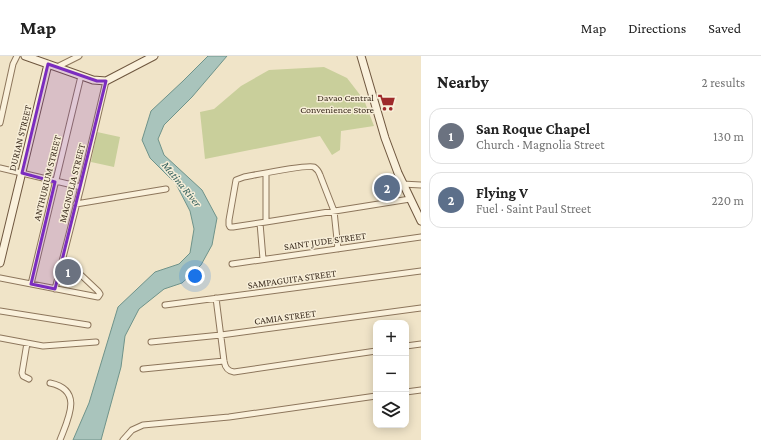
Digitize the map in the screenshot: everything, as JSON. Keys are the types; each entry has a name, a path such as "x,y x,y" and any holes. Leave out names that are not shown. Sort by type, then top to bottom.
{"street":[{"path":"0,123 13,64 17,56"},
{"path":"25,56 97,81 106,80 154,56"},
{"path":"57,67 79,56"},
{"path":"361,56 385,138 402,184 421,221"},
{"name":"DURIAN STREET","path":"0,263 48,64"},
{"name":"ANTHURIUM STREET","path":"31,284 81,76"},
{"name":"MAGNOLIA STREET","path":"55,289 106,80"},
{"path":"338,249 334,211 318,170 314,167 304,167 266,173 236,180 229,220 229,225 233,227 263,222 334,211 410,199"},
{"path":"0,168 81,187"},
{"path":"263,259 263,222 266,173"},
{"path":"402,184 421,185"},
{"path":"76,204 166,189"},
{"name":"SAINT JUDE STREET","path":"232,264 421,237"},
{"path":"0,278 97,298 99,296 98,291 63,258"},
{"name":"SAMPAGUITA STREET","path":"165,305 421,271"},
{"path":"216,298 224,361 227,369 234,372 373,351"},
{"name":"CAMIA STREET","path":"151,342 220,335 421,308"},
{"path":"0,311 88,325"},
{"path":"0,338 48,347 96,342"},
{"path":"27,343 22,373 23,376 29,379"},
{"path":"409,346 421,344"},
{"path":"143,369 224,361"},
{"path":"50,383 64,388 69,393 71,399 70,413 60,440"},
{"path":"409,392 421,390"},
{"path":"123,440 132,430 142,425 229,417 373,396"}],"highlighted area":[{"path":"48,64 97,81 106,81 55,289 31,284 55,182 22,173"}],"green space":[{"path":"324,67 347,78 364,100 374,126 341,131 340,150 332,155 320,136 205,159 200,112 214,109 241,86 269,70"},
{"path":"97,132 120,137 114,167 91,162"}],"water":[{"name":"Matina River","path":"208,56 227,56 192,97 164,125 158,139 164,155 202,190 217,218 212,245 201,265 182,283 164,289 139,309 125,336 121,367 101,440 73,440 89,403 118,307 155,272 179,264 190,253 194,229 190,211 176,184 150,158 142,140 151,111"}],"place":[{"name":"Davao Central Convenience Store","path":"387,103"},
{"name":"Flying V","path":"387,188"},
{"name":"San Roque Chapel","path":"68,272"}]}
